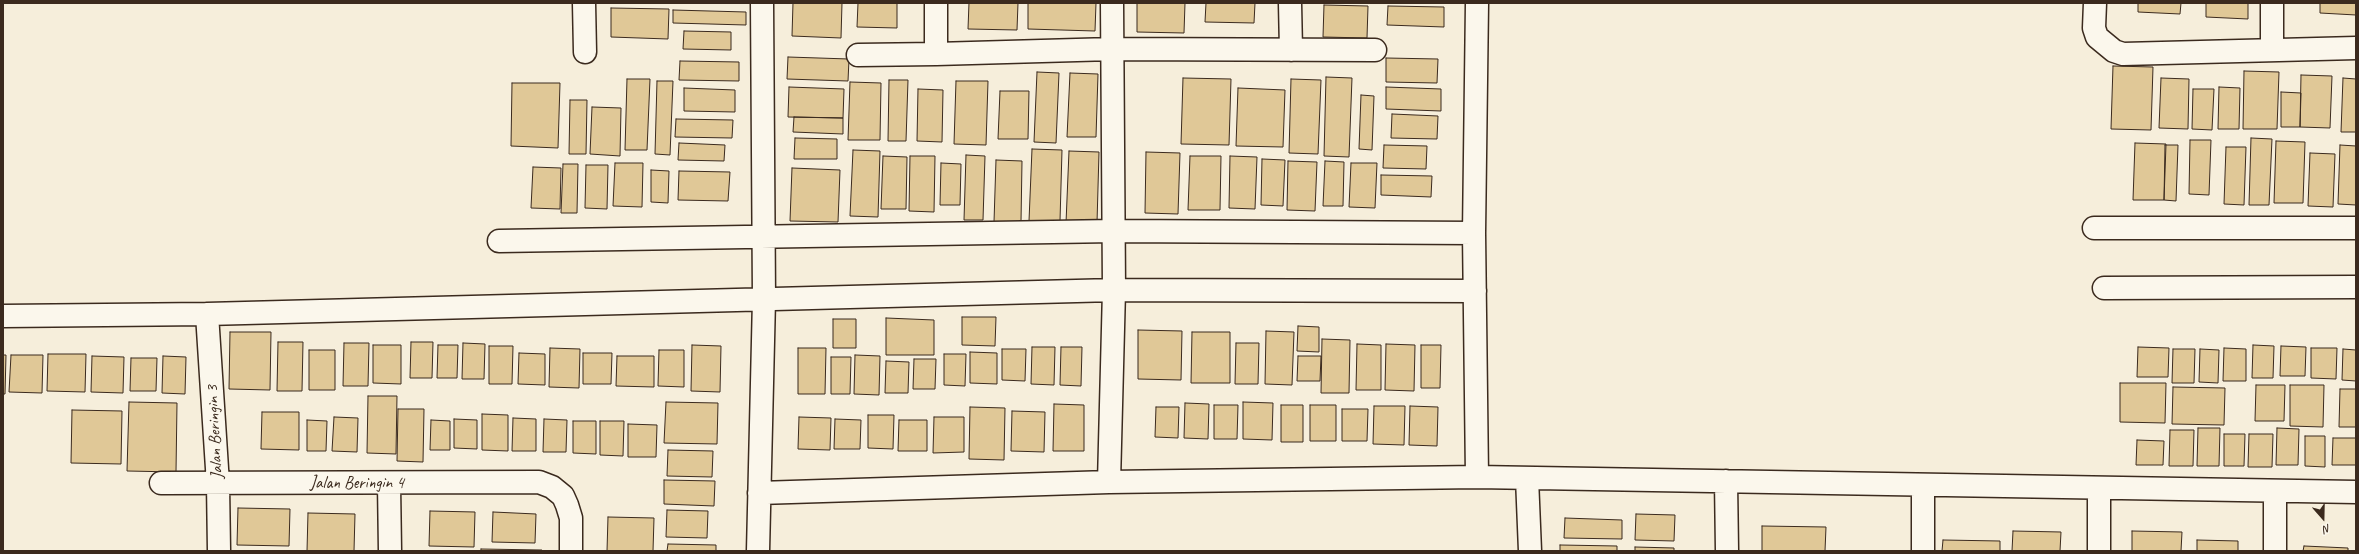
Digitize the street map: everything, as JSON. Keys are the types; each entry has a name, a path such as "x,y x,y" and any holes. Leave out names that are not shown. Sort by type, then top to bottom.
{"street":[{"path":"584,3 585,52"},
{"path":"758,551 764,298 762,3"},
{"path":"936,3 936,54"},
{"path":"1109,482 1114,290 1112,3"},
{"path":"1290,3 1291,50"},
{"path":"1477,3 1474,233 1477,477"},
{"path":"2095,3 2094,28 2097,37 2114,51 2123,54 2356,48"},
{"path":"2272,3 2272,49"},
{"path":"858,55 1112,49 1375,50"},
{"path":"2094,228 2356,228"},
{"path":"499,241 1114,231 1474,233"},
{"path":"2104,288 2356,287"},
{"path":"3,316 207,314 764,298 1114,290 1475,291"},
{"name":"Jalan Beringin 3","path":"207,314 218,484 219,551"},
{"path":"759,493 1109,482 1477,477 2356,492"},
{"path":"1527,478 1530,551"},
{"path":"1726,481 1727,551"},
{"name":"Jalan Beringin 4","path":"161,483 389,484 539,482 552,487 563,496 568,505 571,518 571,551"},
{"path":"389,484 390,551"},
{"path":"1923,485 1923,551"},
{"path":"2099,488 2099,551"},
{"path":"2275,491 2275,551"}],"building":[{"path":"793,3 842,3 841,38 792,36"},
{"path":"858,3 897,3 897,28 857,27"},
{"path":"969,3 1018,3 1017,30 968,29"},
{"path":"1028,3 1096,3 1095,31 1028,29"},
{"path":"1137,3 1185,3 1184,33 1137,32"},
{"path":"1206,3 1255,3 1254,23 1205,22"},
{"path":"2138,3 2181,3 2180,14 2138,12"},
{"path":"2206,3 2248,3 2248,19 2206,17"},
{"path":"2320,3 2356,3 2356,15 2320,13"},
{"path":"1324,5 1368,6 1367,38 1323,37"},
{"path":"1388,6 1444,7 1444,27 1387,25"},
{"path":"611,8 669,9 668,39 611,37"},
{"path":"673,10 746,12 746,25 673,23"},
{"path":"684,31 731,32 731,50 683,49"},
{"path":"788,57 849,59 848,81 787,79"},
{"path":"1386,58 1438,59 1437,83 1386,82"},
{"path":"680,61 739,62 739,81 679,80"},
{"path":"2113,66 2153,67 2151,130 2111,129"},
{"path":"2244,71 2279,72 2277,129 2243,129"},
{"path":"1037,72 1059,73 1056,143 1034,142"},
{"path":"1070,73 1098,74 1096,137 1067,137"},
{"path":"2301,75 2332,76 2330,128 2300,127"},
{"path":"1326,77 1352,78 1349,157 1324,156"},
{"path":"1183,78 1231,79 1229,145 1181,144"},
{"path":"2161,78 2189,79 2188,129 2159,128"},
{"path":"2343,78 2356,79 2356,132 2341,132"},
{"path":"627,79 650,79 647,150 625,150"},
{"path":"1291,79 1321,80 1318,154 1289,153"},
{"path":"889,80 908,80 906,141 888,141"},
{"path":"657,81 673,81 670,155 655,154"},
{"path":"956,81 988,81 986,145 954,144"},
{"path":"850,82 881,83 880,140 848,140"},
{"path":"512,83 560,83 558,148 511,146"},
{"path":"789,87 844,89 843,118 788,117"},
{"path":"1386,87 1441,89 1441,111 1386,109"},
{"path":"2219,87 2240,88 2239,129 2218,129"},
{"path":"684,88 735,90 735,112 684,111"},
{"path":"1238,88 1285,90 1283,147 1236,146"},
{"path":"918,89 943,90 942,142 917,141"},
{"path":"2193,89 2214,89 2212,130 2192,129"},
{"path":"1000,91 1029,91 1028,139 998,139"},
{"path":"2281,92 2301,93 2300,127 2281,127"},
{"path":"1361,95 1374,96 1372,150 1359,149"},
{"path":"570,100 587,100 586,154 569,154"},
{"path":"592,107 621,108 620,156 590,154"},
{"path":"1392,114 1438,116 1437,139 1391,138"},
{"path":"794,117 843,118 843,134 793,132"},
{"path":"676,119 733,120 732,138 675,137"},
{"path":"795,138 837,139 837,159 794,159"},
{"path":"2251,138 2272,139 2269,205 2249,205"},
{"path":"2190,140 2211,140 2209,195 2189,194"},
{"path":"2276,141 2305,142 2303,203 2274,203"},
{"path":"679,143 725,145 724,161 678,160"},
{"path":"2135,143 2166,144 2164,200 2133,200"},
{"path":"1384,145 1427,146 1426,169 1383,168"},
{"path":"2165,145 2178,145 2176,201 2164,200"},
{"path":"2340,145 2356,146 2356,205 2338,204"},
{"path":"2226,147 2246,147 2244,205 2224,204"},
{"path":"1032,149 1062,150 1060,221 1029,221"},
{"path":"853,150 880,151 878,217 850,216"},
{"path":"1069,151 1099,152 1097,223 1066,223"},
{"path":"1146,152 1180,153 1178,214 1145,213"},
{"path":"2310,153 2335,154 2333,207 2308,206"},
{"path":"966,155 985,156 983,220 964,220"},
{"path":"883,156 907,157 906,209 881,209"},
{"path":"910,156 935,156 934,212 909,211"},
{"path":"1190,156 1221,156 1220,210 1188,210"},
{"path":"1230,156 1257,157 1255,209 1229,208"},
{"path":"1262,159 1285,160 1283,206 1261,205"},
{"path":"996,160 1022,161 1021,222 994,222"},
{"path":"1288,161 1317,162 1315,211 1287,210"},
{"path":"1325,161 1344,162 1343,206 1323,206"},
{"path":"615,163 643,163 642,207 613,206"},
{"path":"941,163 961,164 960,205 940,205"},
{"path":"1351,163 1377,163 1375,208 1349,207"},
{"path":"563,164 578,164 577,213 561,213"},
{"path":"586,165 608,165 607,209 585,208"},
{"path":"533,167 561,168 560,209 531,208"},
{"path":"792,168 840,170 838,222 790,221"},
{"path":"651,170 669,171 668,203 651,202"},
{"path":"679,171 730,172 728,201 678,200"},
{"path":"1381,175 1432,176 1431,197 1381,195"},
{"path":"962,317 996,317 995,346 962,345"},
{"path":"886,318 934,320 934,355 886,355"},
{"path":"833,319 856,319 856,348 833,348"},
{"path":"1298,326 1319,327 1319,352 1297,351"},
{"path":"1138,330 1182,331 1181,380 1138,379"},
{"path":"1266,331 1294,332 1292,385 1265,384"},
{"path":"230,332 271,332 270,390 229,389"},
{"path":"1192,332 1230,332 1230,383 1191,383"},
{"path":"1322,339 1350,340 1349,393 1321,393"},
{"path":"278,342 303,342 302,391 277,391"},
{"path":"411,342 433,342 432,378 410,378"},
{"path":"344,343 369,343 368,386 343,386"},
{"path":"463,343 485,344 484,379 462,379"},
{"path":"1236,343 1259,343 1258,384 1235,384"},
{"path":"1357,344 1381,345 1381,390 1356,390"},
{"path":"1386,344 1415,345 1414,391 1385,390"},
{"path":"373,345 401,345 401,384 373,383"},
{"path":"438,345 458,345 457,378 437,378"},
{"path":"692,345 721,346 720,392 691,391"},
{"path":"1421,345 1441,345 1440,388 1421,388"},
{"path":"2253,345 2274,346 2273,378 2252,378"},
{"path":"489,346 513,346 512,384 489,384"},
{"path":"2281,346 2306,347 2305,376 2280,376"},
{"path":"1032,347 1055,347 1054,385 1031,384"},
{"path":"1061,347 1082,347 1081,386 1060,385"},
{"path":"2138,347 2169,348 2168,377 2137,377"},
{"path":"550,348 580,349 579,388 549,387"},
{"path":"798,348 826,348 825,394 798,394"},
{"path":"2224,348 2246,349 2246,381 2223,381"},
{"path":"2311,348 2337,348 2336,379 2311,378"},
{"path":"1002,349 1026,349 1025,381 1002,380"},
{"path":"2173,349 2195,349 2194,383 2172,383"},
{"path":"2200,349 2219,350 2218,383 2199,382"},
{"path":"2343,349 2356,350 2356,381 2342,380"},
{"path":"309,350 335,350 335,390 309,390"},
{"path":"659,350 684,350 684,387 658,386"},
{"path":"970,352 997,353 997,384 970,383"},
{"path":"519,353 545,354 545,385 518,384"},
{"path":"583,353 612,353 611,384 583,384"},
{"path":"48,354 86,354 85,392 47,391"},
{"path":"944,354 966,354 965,386 944,385"},
{"path":"3,355 6,355 5,394 3,394"},
{"path":"11,355 43,355 42,393 9,392"},
{"path":"855,355 880,356 879,395 854,394"},
{"path":"92,356 124,357 123,393 91,392"},
{"path":"163,356 186,357 185,394 162,393"},
{"path":"617,356 654,356 654,387 616,386"},
{"path":"1298,356 1321,356 1320,381 1297,381"},
{"path":"831,357 851,357 850,394 831,394"},
{"path":"131,358 157,358 156,391 130,391"},
{"path":"914,359 936,359 935,389 913,389"},
{"path":"886,361 909,362 908,393 885,393"},
{"path":"2120,383 2166,383 2165,423 2120,422"},
{"path":"2256,385 2285,385 2284,421 2255,421"},
{"path":"2290,385 2324,385 2323,427 2290,426"},
{"path":"2173,387 2225,388 2224,425 2172,424"},
{"path":"2340,389 2356,389 2356,427 2339,427"},
{"path":"368,396 397,396 396,454 367,453"},
{"path":"129,402 177,403 176,472 127,471"},
{"path":"666,402 718,403 717,444 664,443"},
{"path":"1243,402 1273,403 1272,440 1243,439"},
{"path":"1185,403 1209,404 1208,439 1184,438"},
{"path":"1054,404 1084,405 1084,451 1053,451"},
{"path":"1214,405 1238,405 1237,439 1214,439"},
{"path":"1281,405 1303,405 1303,442 1281,442"},
{"path":"1310,405 1336,405 1336,441 1310,441"},
{"path":"1374,406 1405,406 1404,445 1373,444"},
{"path":"1410,406 1438,407 1437,446 1409,445"},
{"path":"970,407 1005,408 1004,460 969,459"},
{"path":"1156,407 1179,407 1178,438 1155,437"},
{"path":"398,409 424,409 423,462 397,461"},
{"path":"1342,409 1368,409 1367,441 1342,441"},
{"path":"72,410 122,411 121,464 71,463"},
{"path":"1012,411 1045,412 1044,452 1011,451"},
{"path":"262,412 299,412 299,450 261,449"},
{"path":"482,414 508,415 508,451 482,450"},
{"path":"868,415 894,415 893,449 868,448"},
{"path":"334,417 358,418 357,452 332,451"},
{"path":"799,417 831,418 830,450 798,449"},
{"path":"934,417 964,417 964,452 933,453"},
{"path":"513,418 536,419 536,451 512,451"},
{"path":"454,419 477,420 477,449 454,448"},
{"path":"544,419 567,420 566,452 543,452"},
{"path":"835,419 861,420 860,449 834,449"},
{"path":"307,420 327,421 326,451 307,451"},
{"path":"431,420 450,421 450,450 430,450"},
{"path":"899,420 927,420 927,451 898,451"},
{"path":"573,421 596,421 596,454 573,453"},
{"path":"600,421 624,421 623,456 600,455"},
{"path":"628,424 657,425 656,457 628,457"},
{"path":"2198,428 2220,428 2219,466 2197,466"},
{"path":"2277,428 2299,429 2298,465 2276,465"},
{"path":"2170,430 2194,430 2193,466 2169,466"},
{"path":"2224,434 2245,434 2244,466 2224,466"},
{"path":"2249,434 2273,434 2272,467 2248,467"},
{"path":"2305,436 2325,436 2325,467 2305,466"},
{"path":"2333,438 2356,438 2356,465 2332,465"},
{"path":"2137,440 2164,441 2163,465 2136,465"},
{"path":"668,450 713,451 712,477 667,476"},
{"path":"664,480 715,481 714,506 664,504"},
{"path":"238,508 290,509 289,546 237,545"},
{"path":"667,510 708,511 707,538 666,537"},
{"path":"430,511 475,512 474,547 429,546"},
{"path":"493,512 536,514 535,543 492,542"},
{"path":"308,513 355,514 354,551 307,551"},
{"path":"1636,514 1675,515 1674,541 1635,540"},
{"path":"608,517 654,518 653,551 607,551"},
{"path":"1565,518 1622,520 1622,539 1564,538"},
{"path":"1762,526 1826,527 1825,551 1762,551"},
{"path":"2013,531 2061,532 2060,551 2012,551"},
{"path":"2132,531 2182,532 2181,551 2132,551"},
{"path":"1943,540 2000,541 2000,551 1942,551"},
{"path":"2197,540 2238,541 2238,551 2197,551"},
{"path":"668,544 716,545 716,551 667,551"},
{"path":"1560,545 1617,546 1617,551 1560,551"},
{"path":"2304,546 2348,548 2348,551 2303,551"},
{"path":"1635,547 1674,548 1674,551 1635,551"},
{"path":"481,549 542,550 542,551 481,551"}]}
